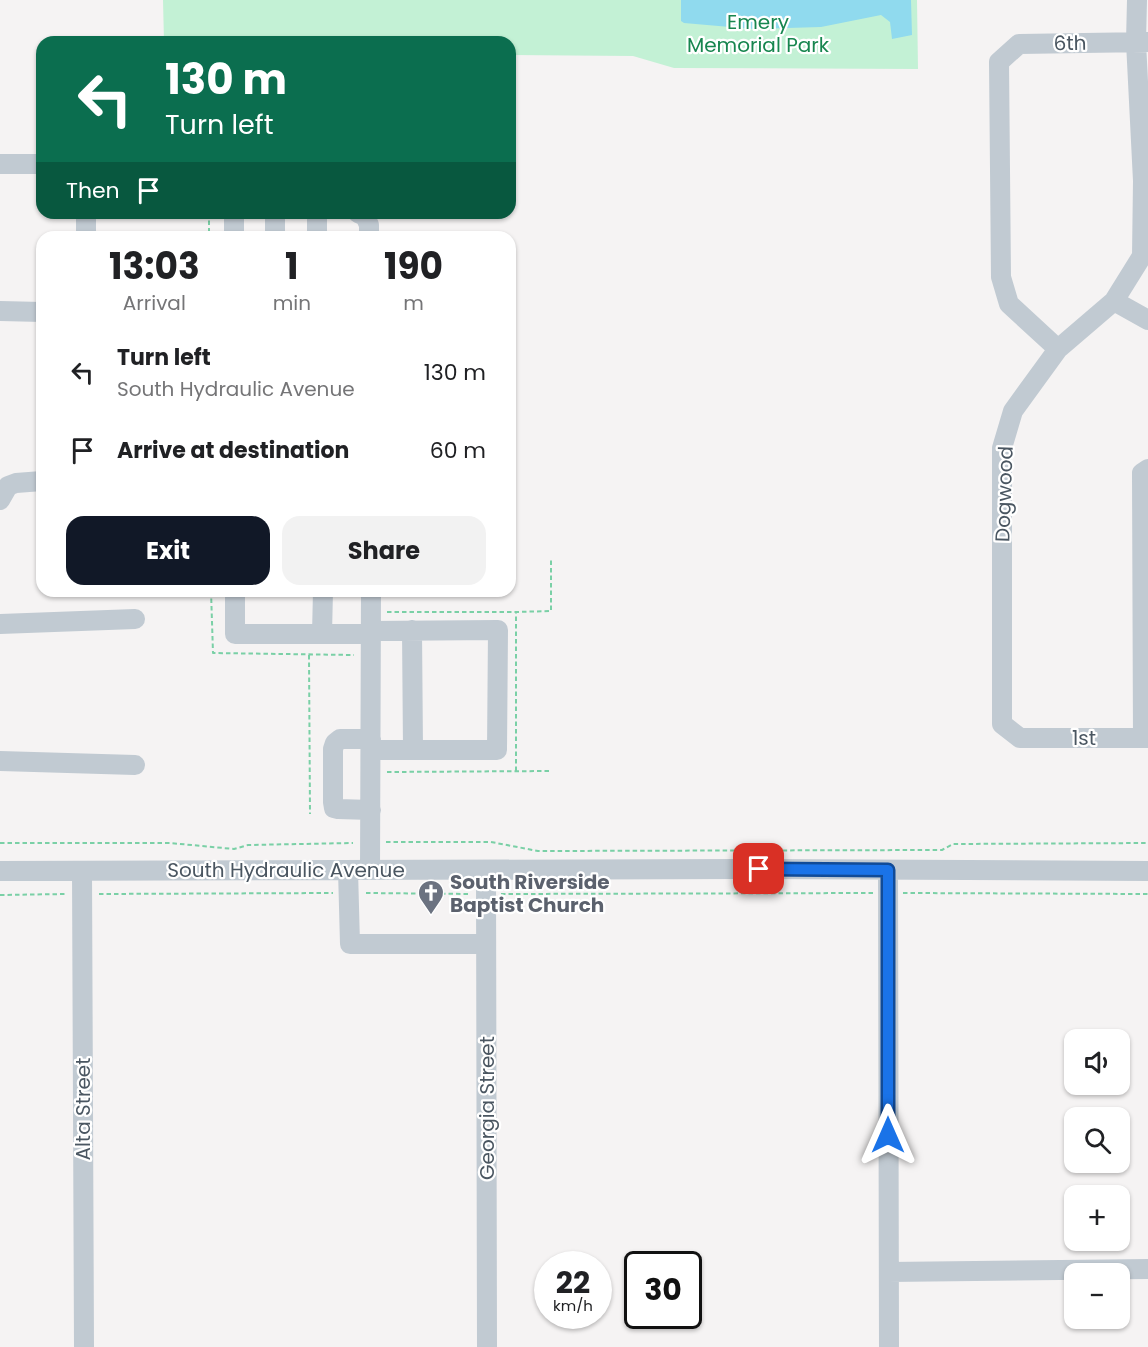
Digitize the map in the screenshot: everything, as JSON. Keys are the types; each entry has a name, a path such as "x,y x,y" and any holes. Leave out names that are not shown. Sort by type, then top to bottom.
{"street":[{"path":"1058,349 1114,302 1142,256 1145,182 1142,42 1137,0"},
{"name":"6th","path":"1058,349 1009,304 1001,277 999,62 1019,44 1142,42"},
{"path":"0,164 36,164"},
{"path":"1114,302 1148,320"},
{"path":"0,311 36,312"},
{"name":"Dogwood","path":"1020,738 1002,724 1002,448 1013,411 1058,349"},
{"path":"1145,471 1146,738"},
{"path":"0,500 8,486 36,481"},
{"path":"235,597 235,633 322,634 412,630 498,630 497,750 413,750 340,739 335,743 333,749 334,808 370,810"},
{"path":"322,597 322,634"},
{"path":"370,870 371,597"},
{"path":"0,624 135,620"},
{"path":"412,630 413,750"},
{"name":"1st","path":"1020,738 1146,738"},
{"path":"0,761 135,765"},
{"name":"South Hydraulic Avenue","path":"0,870 1148,871"},
{"name":"Alta Street","path":"82,870 84,1347"},
{"path":"348,870 350,944 486,944"},
{"name":"Georgia Street","path":"486,870 487,1347"},
{"path":"888,870 889,1347"},
{"path":"889,1272 1148,1269"}],"path":[{"path":"379,612 550,611 551,559"},
{"path":"516,612 516,771"},
{"path":"309,655 310,814"},
{"path":"378,772 550,771"},
{"path":"0,843 170,843 234,849 248,844 491,842 537,851 942,850 952,844 1148,843"},
{"path":"0,894 1148,894"}],"green space":[{"name":"Emery Memorial Park","path":"163,0 917,0 918,69 674,68 633,56 516,55 516,36 164,36"}],"water":[{"path":"681,0 911,0 912,35 892,39 890,22 881,15 821,27 753,29 684,23 681,21"}],"place":[{"name":"South Riverside Baptist Church","path":"431,916"}],"route":[{"path":"759,869 888,870 888,1135"}]}
